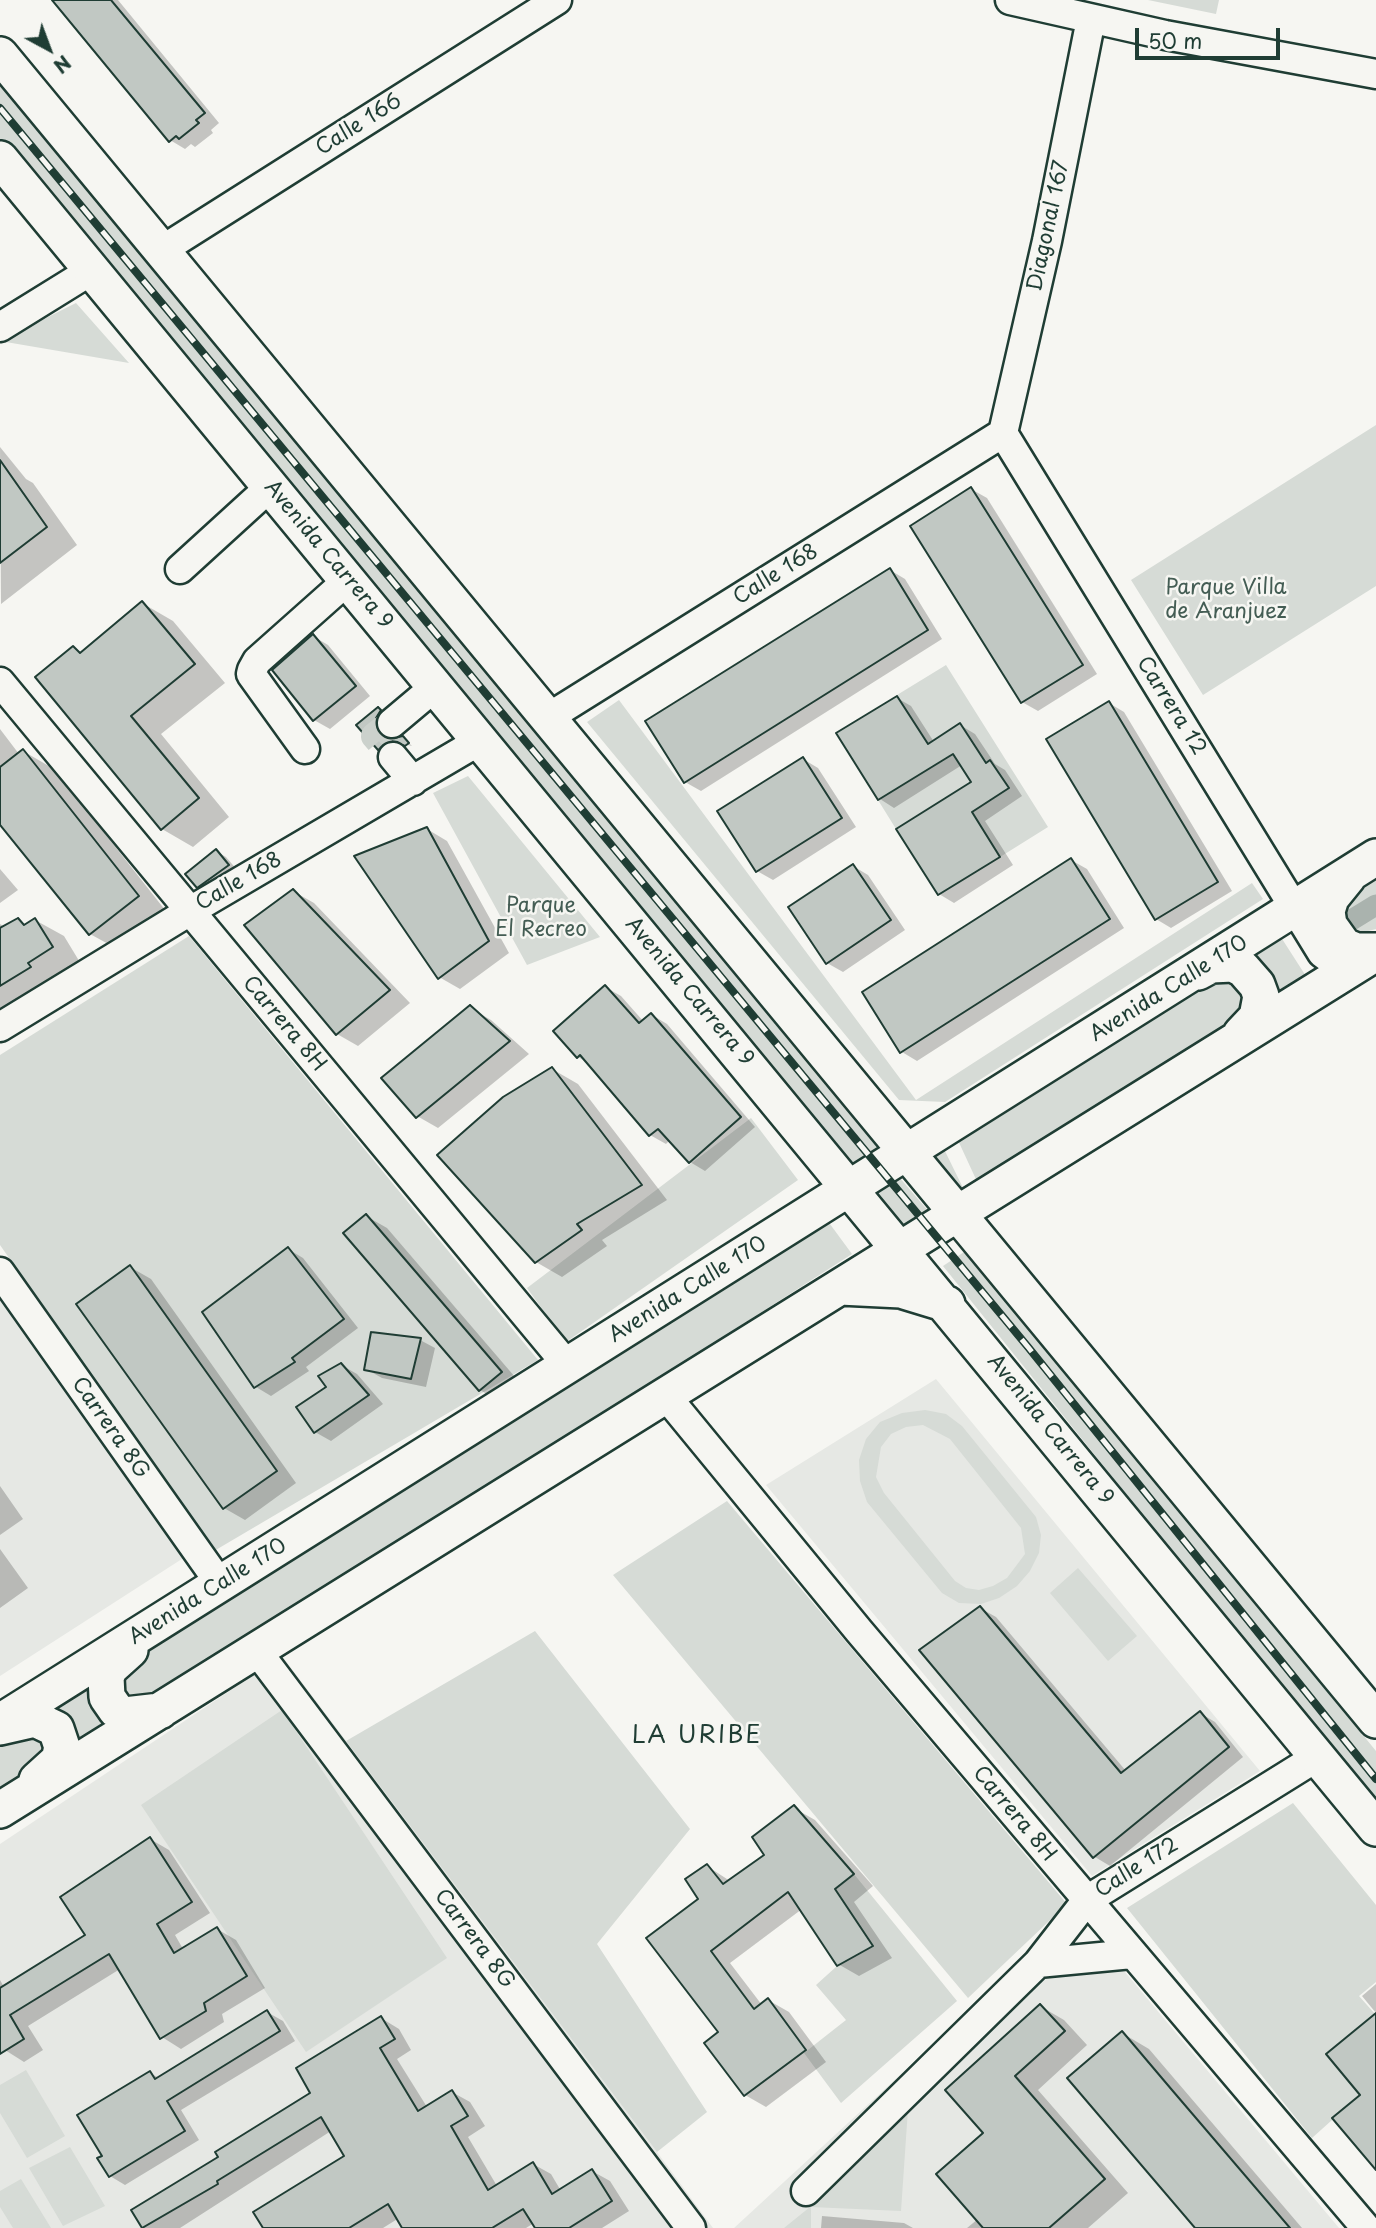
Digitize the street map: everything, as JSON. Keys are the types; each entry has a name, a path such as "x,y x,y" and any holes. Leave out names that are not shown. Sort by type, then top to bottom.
{"main road":[{"path":"0,55 1005,1267 1376,1720"},
{"name":"Avenida Carrera 9","path":"0,159 947,1304 1376,1828"},
{"path":"1365,864 1331,898 1327,911 1329,925 1344,946 1356,951 1376,952"},
{"name":"Avenida Calle 170","path":"0,1724 1365,864"},
{"path":"0,1808 257,1651 1376,952"},
{"path":"1183,980 1211,965 1222,963 1243,969 1251,976 1257,985 1261,1007 1251,1026 1233,1041"},
{"path":"1005,1267 998,1225 1006,1194 1014,1178"},
{"path":"840,1287 901,1290 947,1304"},
{"path":"160,1711 134,1716 116,1710 107,1697 106,1677 120,1658 186,1607"},
{"path":"0,1724 35,1719 47,1723 55,1729 62,1747 59,1759 50,1770 0,1808"}],"street":[{"name":"Calle 166","path":"162,250 557,0"},
{"path":"1010,0 1370,76"},
{"name":"Diagonal 167","path":"1003,433 1047,241 1091,19"},
{"path":"0,327 92,270"},
{"name":"Calle 168","path":"549,717 1003,433"},
{"name":"Carrera 12","path":"1003,433 1322,953 1346,971"},
{"path":"180,569 271,486"},
{"path":"304,748 251,674 252,670 257,661 348,580"},
{"name":"Carrera 8H","path":"0,682 568,1366"},
{"path":"392,723 436,686"},
{"name":"Calle 168","path":"0,1027 190,911 481,740"},
{"path":"393,757 413,781"},
{"name":"Carrera 8G","path":"0,1272 220,1585"},
{"name":"Carrera 8H","path":"666,1396 859,1631 1366,2228"},
{"name":"Carrera 8G","path":"257,1651 691,2228"},
{"name":"Calle 172","path":"806,2191 1038,1963 1087,1899 1317,1757"},
{"path":"1038,1963 1132,1954"}],"shaded area":[{"path":"0,1296 185,1557 0,1676"},
{"path":"936,1379 1260,1771 1092,1876 766,1485"},
{"path":"282,1656 713,2228 0,2228 0,1844"},
{"path":"1013,1971 1125,1972 1339,2228 734,2228"}],"green space":[{"path":"1148,0 1219,0 1216,14"},
{"path":"0,78 878,1148 879,1153 853,1169 116,281 0,139"},
{"path":"76,303 129,363 0,341"},
{"name":"Parque Villa de Aranjuez","path":"1376,425 1376,586 1203,695 1131,580"},
{"path":"946,665 1048,827 1000,857 958,790 896,829 878,800 939,762 897,695","holes":["960,724 979,752 980,766 990,760 1008,788 984,803 966,775"]},
{"path":"619,700 916,1100 1252,883 1263,899 945,1102 899,1100 587,722"},
{"name":"Parque El Recreo","path":"468,776 600,937 527,965 433,793"},
{"path":"1376,878 1376,929 1353,935 1337,909 1349,896"},
{"path":"1277,931 1311,984 1275,1007 1240,954"},
{"path":"189,936 538,1360 214,1551 0,1245 0,1055"},
{"path":"1224,971 1253,1008 980,1188 956,1136"},
{"path":"751,1118 798,1180 566,1342 527,1288"},
{"path":"942,1145 967,1196 962,1199 928,1155"},
{"path":"899,1177 930,1213 904,1229 877,1192"},
{"path":"827,1220 852,1254 202,1672 133,1705 113,1681 174,1632"},
{"path":"967,1250 1376,1751 1376,1805 943,1266"},
{"path":"925,1410 946,1414 962,1426 1036,1517 1041,1535 1039,1553 1030,1571 1017,1586 999,1598 981,1604 959,1603 942,1593 867,1502 860,1481 859,1460 866,1439 880,1422 902,1413","holes":["923,1425 950,1439 1021,1528 1025,1554 1007,1578 979,1590 966,1588 955,1581 884,1493 876,1477 881,1447 891,1434 906,1427"]},
{"path":"727,1501 1067,1904 968,1998 613,1575"},
{"path":"1078,1568 1137,1636 1108,1661 1050,1593"},
{"path":"535,1631 690,1829 597,1944 707,2112 657,2152 346,1741"},
{"path":"93,1675 118,1728 76,1754 41,1710"},
{"path":"282,1710 447,1958 306,2052 141,1805"},
{"path":"34,1728 51,1754 0,1793 0,1741"},
{"path":"1293,1803 1376,1905 1376,1982 1359,1996 1375,2014 1326,2055 1360,2095 1312,2138 1127,1908"},
{"path":"854,1874 957,2001 841,2103 804,2053 846,2020 816,1985 837,1966 835,1889"},
{"path":"26,2070 65,2136 27,2158 0,2113 0,2085"},
{"path":"908,2109 901,2211 811,2207 811,2228 784,2228 810,2207"},
{"path":"70,2147 105,2206 63,2226 29,2168"},
{"path":"21,2179 51,2228 13,2228 0,2207 0,2191"}],"building":[{"path":"52,0 111,0 205,113 196,120 199,123 179,139 176,136 169,142"},
{"path":"0,460 47,527 0,563"},
{"path":"971,487 1083,665 1021,703 910,526"},
{"path":"890,568 928,630 684,783 645,721"},
{"path":"142,601 195,664 131,716 199,798 161,830 35,677 73,646 80,653"},
{"path":"313,634 356,686 313,721 272,670"},
{"path":"897,696 928,744 960,723 986,763 990,760 1009,788 972,812 1000,857 938,895 896,829 971,782 953,754 878,800 836,733"},
{"path":"1109,701 1218,882 1155,920 1046,739"},
{"path":"378,707 381,710 376,718 379,733 387,739 403,736 409,743 405,746 391,741 378,750 356,725"},
{"path":"23,749 139,896 89,935 0,825 0,767"},
{"path":"803,757 842,818 756,872 717,811"},
{"path":"427,827 489,941 438,979 354,856"},
{"path":"216,849 229,865 197,888 185,874"},
{"path":"1071,858 1110,919 900,1053 862,992"},
{"path":"853,864 891,920 826,964 788,907"},
{"path":"293,889 390,990 336,1035 244,925"},
{"path":"18,918 24,925 35,918 53,947 28,963 31,967 0,986 0,928"},
{"path":"605,985 639,1023 651,1013 741,1117 689,1163 658,1129 649,1136 580,1055 577,1058 553,1031"},
{"path":"470,1005 510,1041 416,1118 381,1078"},
{"path":"552,1067 642,1185 577,1224 582,1230 535,1263 437,1155 503,1097"},
{"path":"366,1214 502,1372 479,1391 343,1233"},
{"path":"288,1247 344,1319 292,1358 295,1362 254,1388 202,1312"},
{"path":"130,1265 277,1471 223,1509 76,1304"},
{"path":"371,1332 421,1338 411,1379 364,1370"},
{"path":"341,1363 369,1395 314,1433 296,1407 326,1387 318,1376"},
{"path":"980,1606 1121,1773 1200,1711 1229,1747 1093,1858 919,1650"},
{"path":"794,1805 854,1874 835,1889 873,1946 837,1966 788,1892 711,1951 754,2009 768,1998 806,2050 744,2096 704,2043 718,2032 646,1938 698,1899 685,1879 707,1864 723,1884 764,1855 752,1837"},
{"path":"150,1837 192,1902 157,1924 174,1953 217,1927 247,1976 204,2003 206,2011 160,2039 109,1954 10,2015 24,2039 0,2054 0,1988 85,1935 60,1897"},
{"path":"1040,2004 1065,2031 1015,2076 1105,2179 1049,2228 983,2228 936,2174 983,2133 945,2090"},
{"path":"267,2010 280,2031 167,2101 185,2131 109,2177 97,2158 102,2156 77,2115 150,2071 155,2079"},
{"path":"1376,2013 1376,2170 1332,2118 1360,2095 1326,2054"},
{"path":"381,2016 395,2039 380,2048 418,2111 452,2090 468,2116 451,2126 488,2190 533,2162 552,2194 592,2169 612,2201 569,2228 535,2228 523,2209 492,2228 402,2228 388,2204 349,2228 263,2228 253,2212 344,2156 321,2117 217,2181 218,2184 142,2228 131,2210 218,2157 215,2152 310,2093 296,2068"},
{"path":"1122,2031 1290,2228 1195,2228 1067,2078"}],"waterway":[{"path":"1345,924 1376,905"}],"tunnel":[{"path":"392,723 375,736 393,757"}],"railway":[{"path":"0,108 1028,1347 1376,1779"}],"district":[{"name":"LA URIBE","path":"697,1736"}]}
